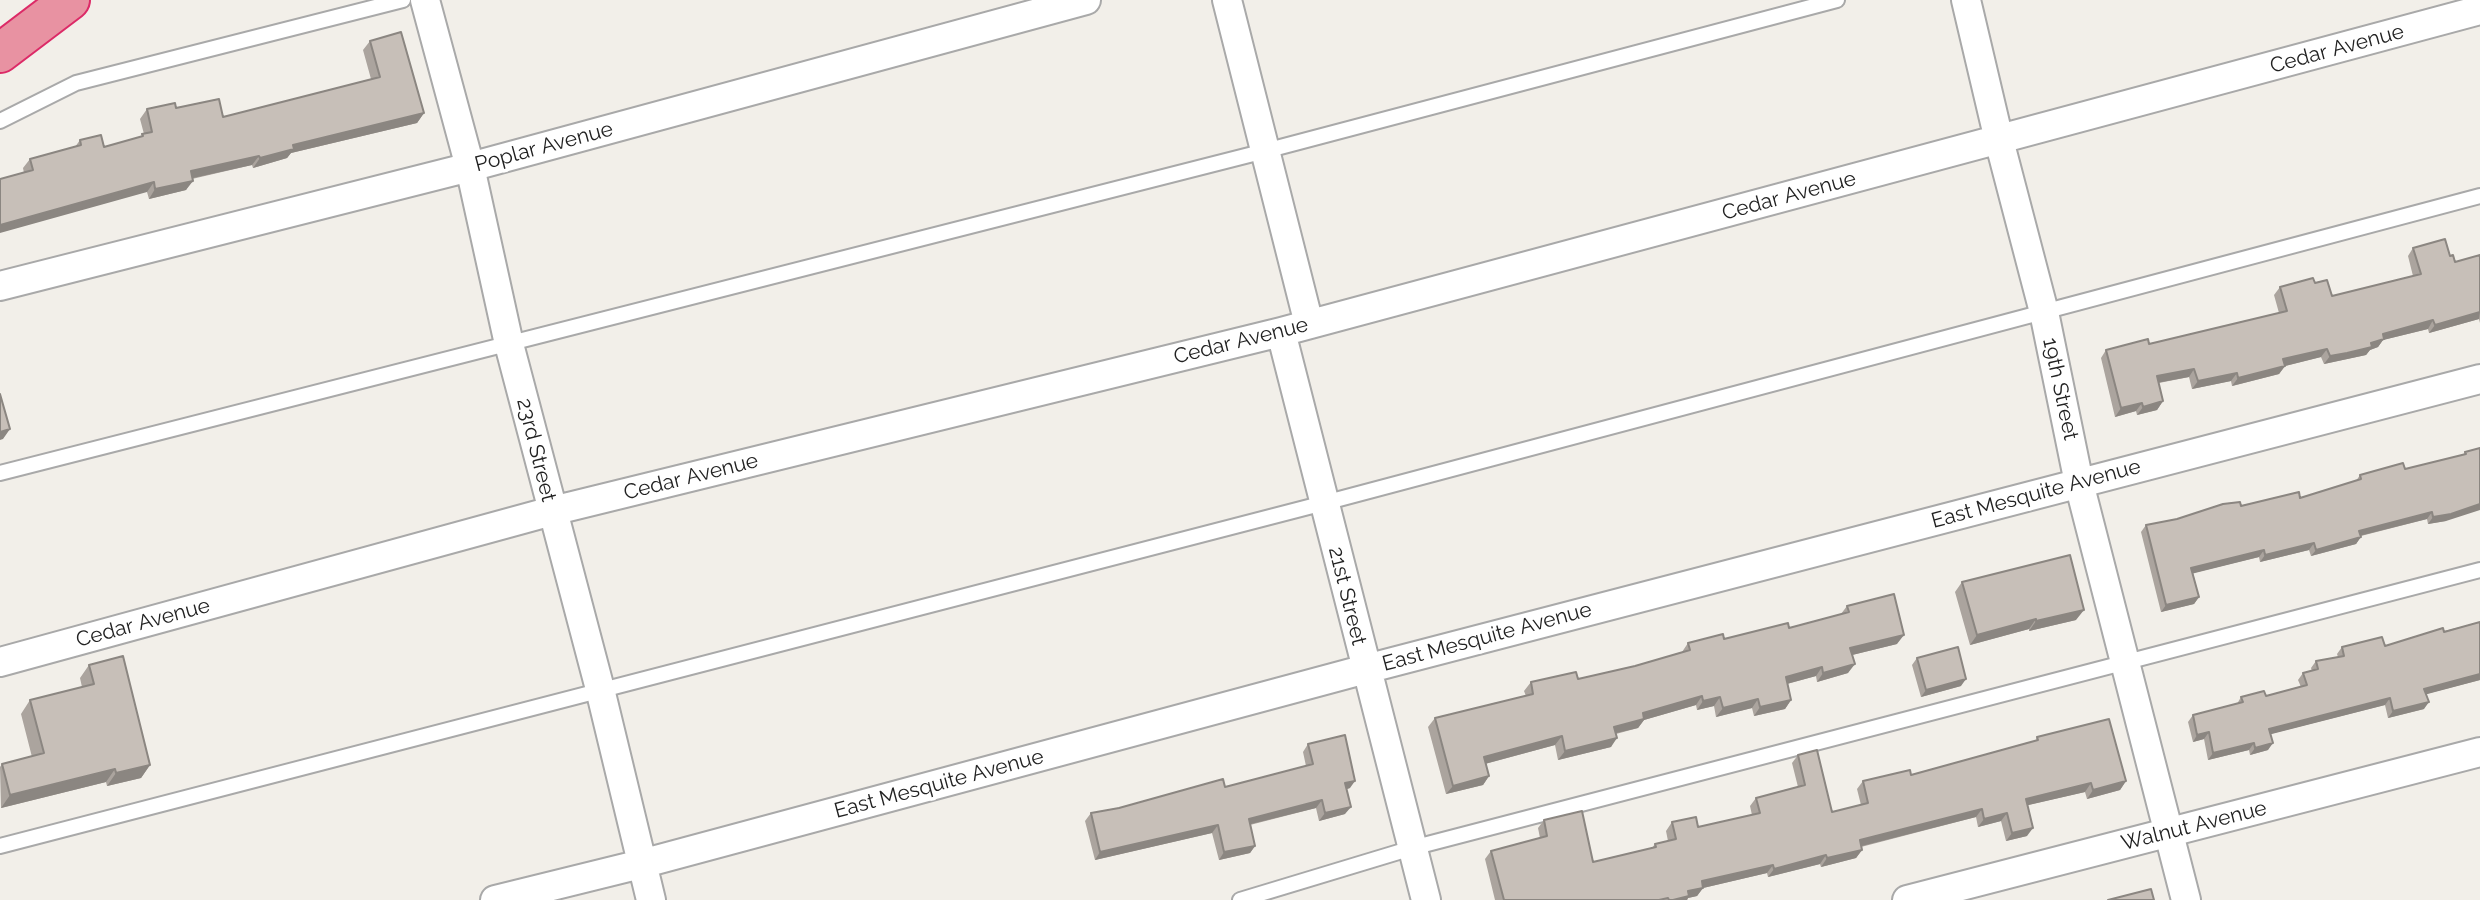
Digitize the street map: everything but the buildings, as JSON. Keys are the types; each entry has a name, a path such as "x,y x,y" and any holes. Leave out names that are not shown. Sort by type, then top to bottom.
{"highway":[{"path":"0,52 70,0"}],"street":[{"name":"23rd Street","path":"425,0 470,167 509,344 600,689 651,900"},
{"name":"Poplar Avenue","path":"0,286 470,167 1086,0"},
{"path":"1227,0 1309,324"},
{"name":"19th Street","path":"1966,0 2044,312 2079,483 2186,900"},
{"name":"Cedar Avenue","path":"0,662 552,511 1281,332 2480,10"},
{"name":"21st Street","path":"1281,332 1426,900"},
{"name":"East Mesquite Avenue","path":"495,900 641,864 1366,669 2480,379"},
{"name":"Walnut Avenue","path":"1907,900 2480,752"}],"lane":[{"path":"0,121 76,83 403,0"},
{"path":"0,473 1265,151 1838,0"},
{"path":"0,846 1324,503 2480,196"},
{"path":"1240,900 1412,848 2480,570"}]}
